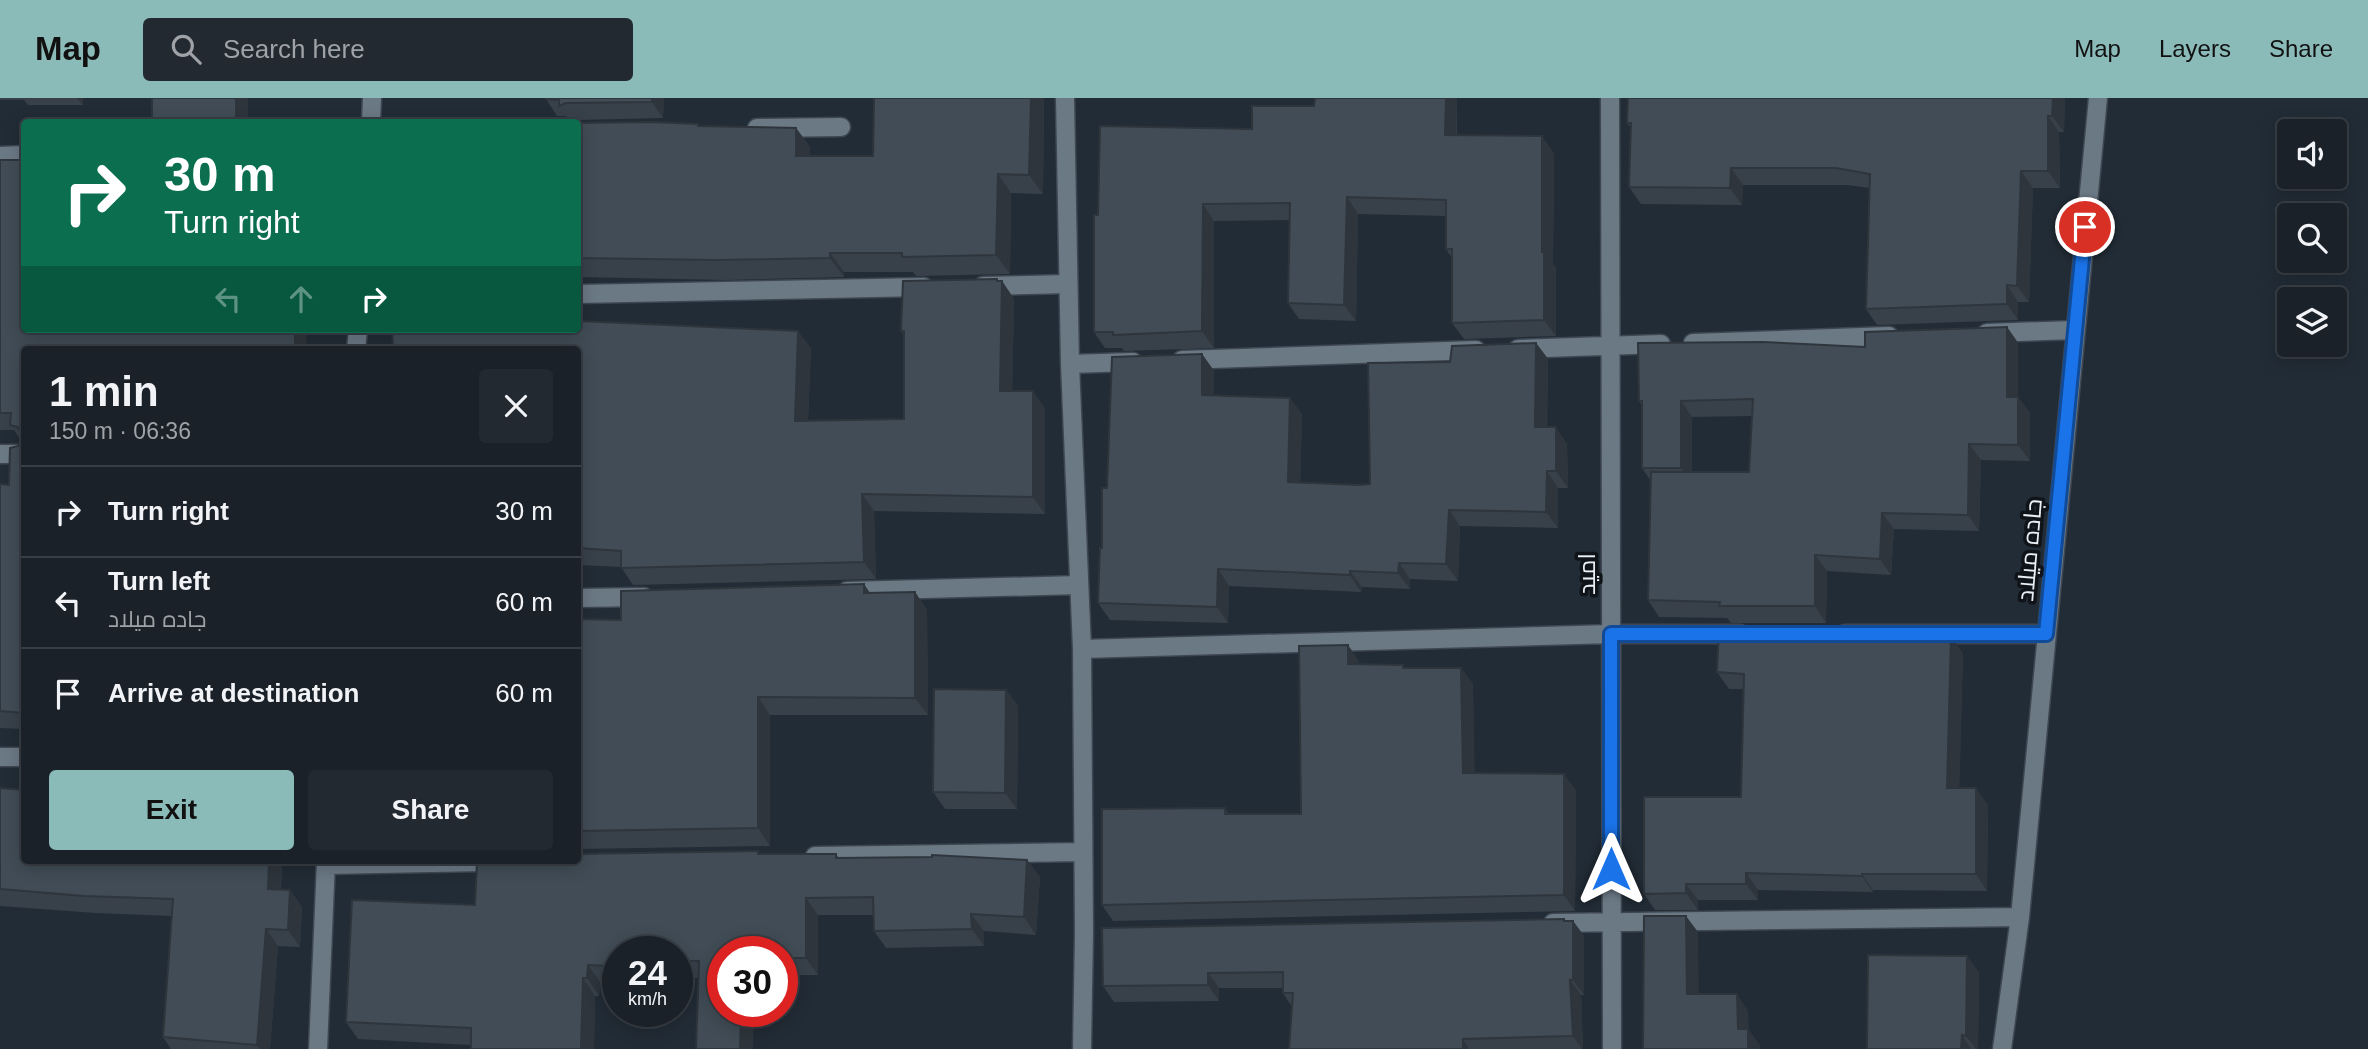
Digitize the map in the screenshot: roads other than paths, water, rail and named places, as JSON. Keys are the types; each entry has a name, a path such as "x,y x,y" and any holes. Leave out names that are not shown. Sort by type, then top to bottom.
{"street":[{"path":"370,119 372,98"},
{"path":"1065,98 1070,364 1082,649 1083,852 1091,932 1082,1049"},
{"name":"امید","path":"1610,98 1612,1049"},
{"name":"جاده میلاد","path":"2002,1049 2020,917 2098,98"},
{"path":"744,128 841,127"},
{"path":"0,156 21,155"},
{"path":"581,294 1069,284"},
{"path":"1965,334 2074,330"},
{"path":"1070,364 1910,336"},
{"path":"0,454 21,454"},
{"path":"828,592 1079,585"},
{"path":"581,598 661,596"},
{"path":"1082,649 1611,634 1760,634"},
{"path":"1828,634 2046,634"},
{"path":"0,757 21,757"},
{"path":"796,857 1083,852"},
{"path":"317,1049 326,864"},
{"path":"1542,923 2020,917"}]}
